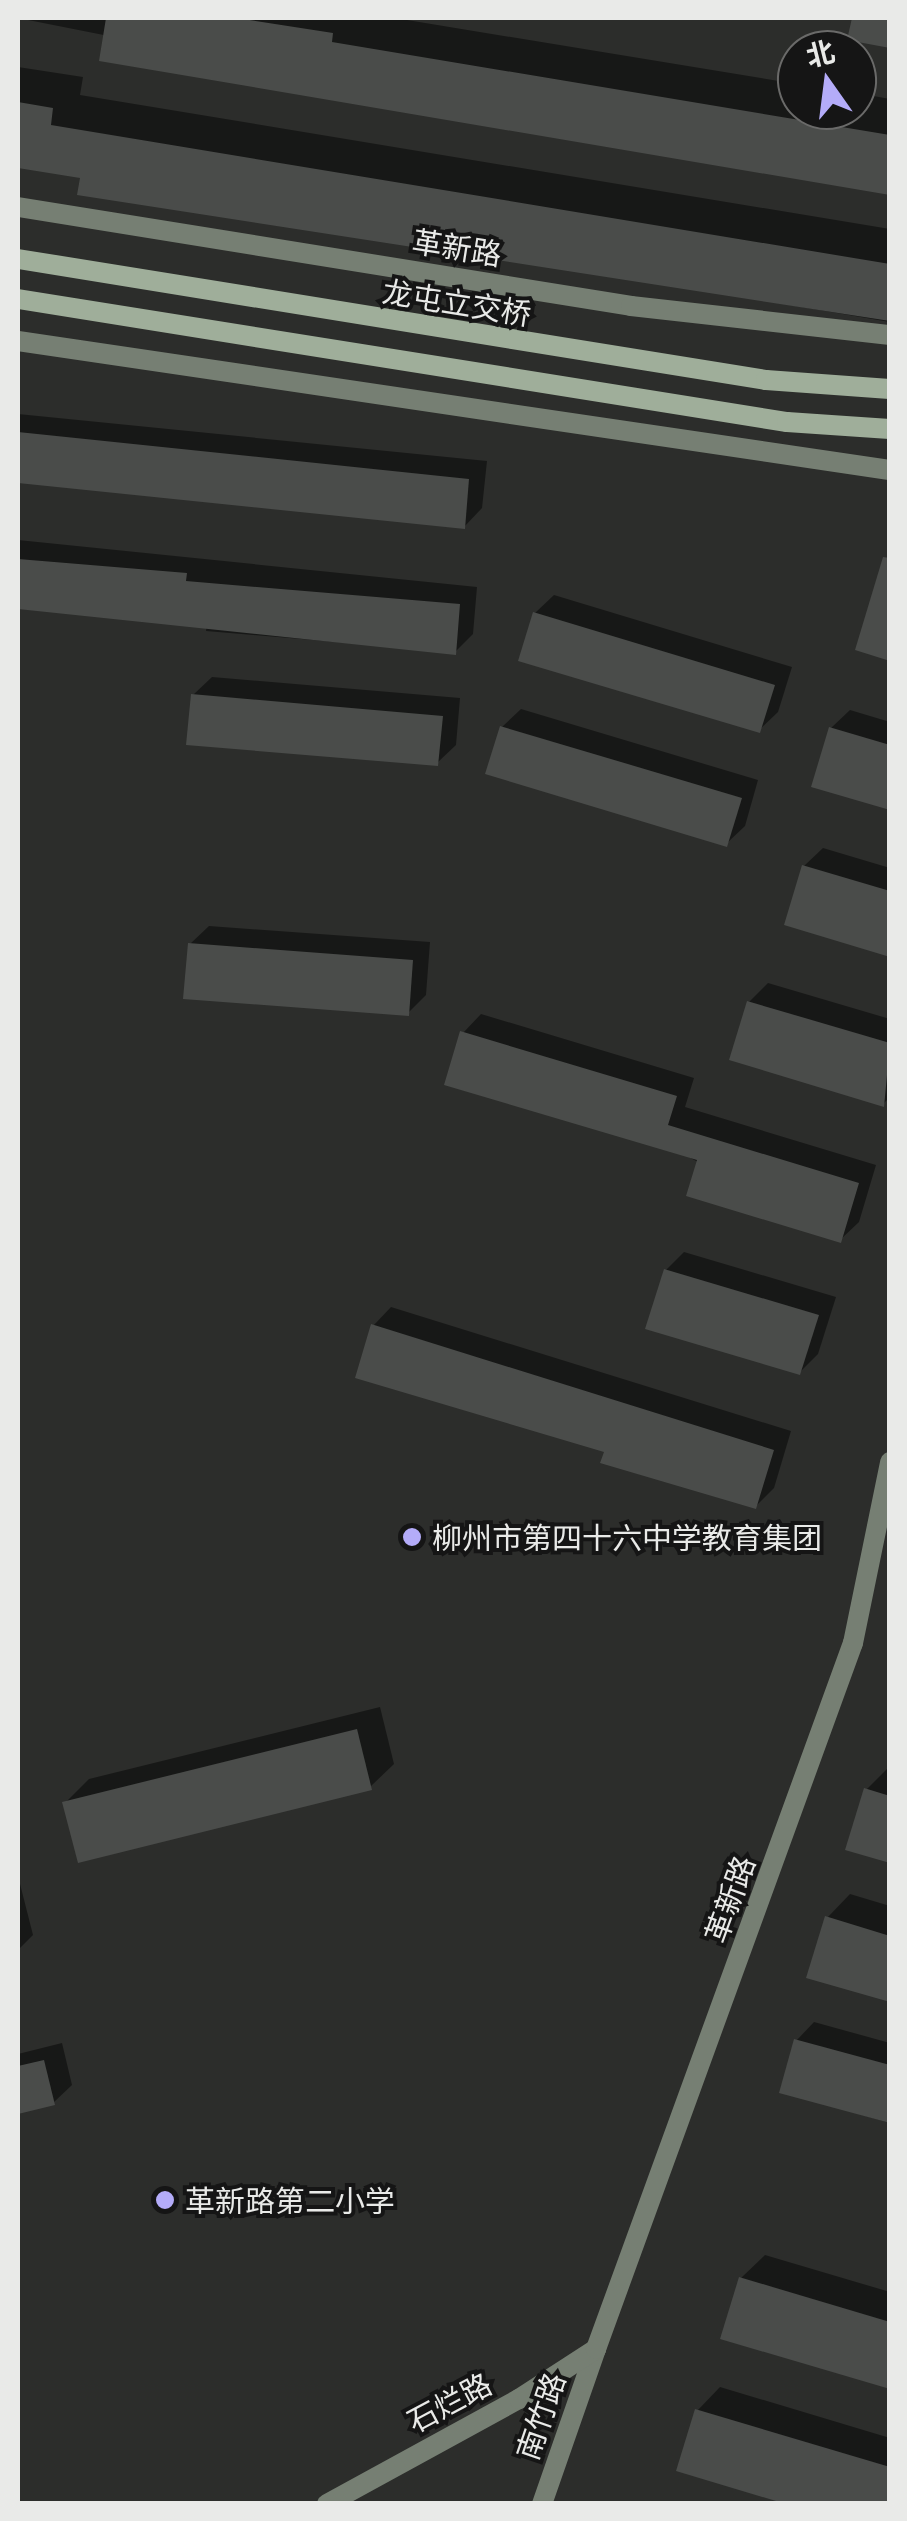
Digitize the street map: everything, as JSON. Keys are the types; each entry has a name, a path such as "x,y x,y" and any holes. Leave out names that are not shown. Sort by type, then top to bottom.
{"main road":[{"name":"龙屯立交桥","path":"18,259 766,380 890,389"},
{"path":"18,300 787,422 890,429"}],"street":[{"name":"革新路","path":"18,207 631,306 890,335"},
{"path":"18,341 890,470"},
{"name":"革新路","path":"596,2349 854,1644 890,1462"},
{"name":"石烂路","path":"327,2504 518,2399 596,2349"},
{"name":"南竹路","path":"542,2504 596,2349"}],"building":[{"path":"106,18 237,18 333,33 332,42 777,116 777,130 860,130 890,135 890,195 99,61"},
{"path":"852,18 890,18 890,48 877,46 877,30 849,30"},
{"path":"18,102 53,108 51,125 890,264 890,321 77,195 80,178 18,168"},
{"path":"18,432 469,479 465,529 18,483"},
{"path":"883,557 890,558 890,661 855,650"},
{"path":"18,559 187,573 186,581 460,604 456,655 18,609"},
{"path":"533,612 775,685 760,733 518,661"},
{"path":"191,694 443,716 438,766 186,745"},
{"path":"500,726 742,798 727,847 485,774"},
{"path":"829,727 890,745 890,810 811,787"},
{"path":"802,865 890,891 890,957 784,925"},
{"path":"188,943 413,960 409,1016 183,999"},
{"path":"747,1001 890,1043 884,1107 729,1060"},
{"path":"460,1031 677,1096 668,1125 859,1183 841,1243 686,1196 697,1160 444,1085"},
{"path":"664,1269 819,1315 800,1375 645,1329"},
{"path":"371,1324 774,1450 756,1509 600,1463 604,1452 355,1378"},
{"path":"357,1729 372,1790 78,1863 62,1802"},
{"path":"864,1788 890,1796 890,1863 845,1850"},
{"path":"825,1916 890,1936 890,2002 806,1978"},
{"path":"794,2039 890,2065 890,2123 779,2093"},
{"path":"44,2060 55,2105 18,2114 18,2066"},
{"path":"739,2277 890,2322 890,2389 720,2339"},
{"path":"695,2409 890,2467 890,2504 786,2504 676,2471"}],"place":[{"name":"柳州市第四十六中学教育集团","path":"412,1537"},
{"name":"革新路第二小学","path":"165,2200"}]}
